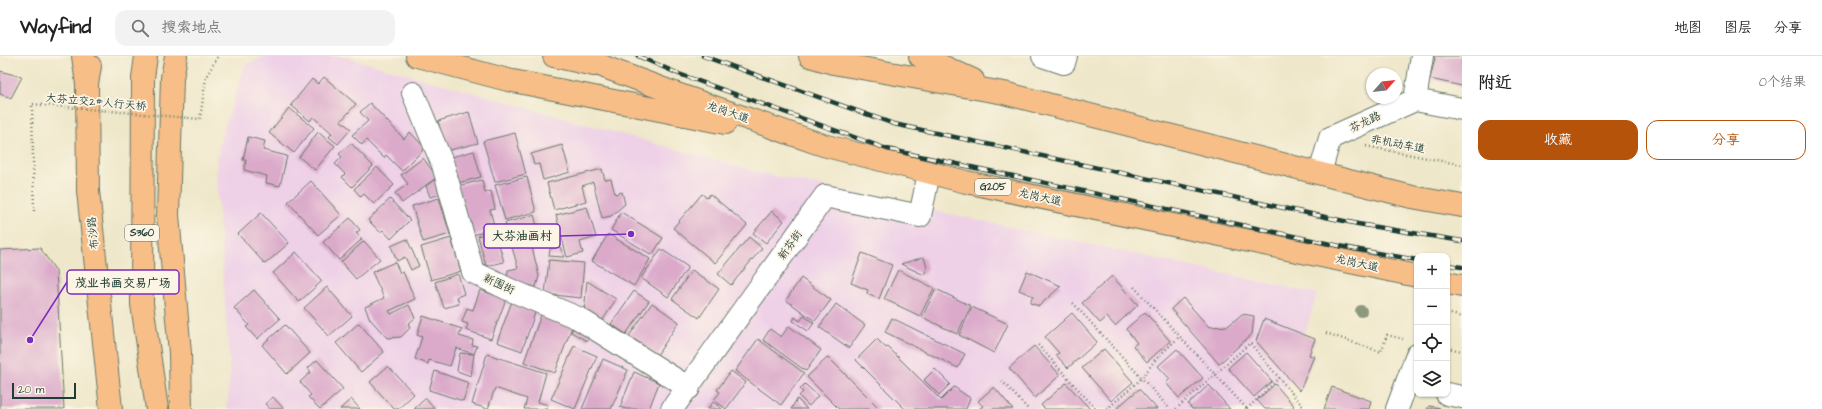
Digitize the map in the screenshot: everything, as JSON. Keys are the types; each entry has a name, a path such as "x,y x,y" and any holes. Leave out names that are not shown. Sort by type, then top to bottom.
{"main road":[{"path":"83,56 87,84"},
{"name":"布沙路","path":"91,56 87,84 88,190 111,409"},
{"name":"S360","path":"146,56 144,78 142,304 157,409"},
{"path":"176,56 172,78 168,215 180,353 181,409"},
{"path":"417,56 508,80 802,138"},
{"path":"554,56 607,68"},
{"name":"龙岗大道","path":"581,56 607,68 823,146 929,173 1414,275"},
{"path":"810,56 833,63 1004,93 1412,197 1462,206"},
{"path":"920,56 1004,93"},
{"path":"1450,284 1462,286"}],"street":[{"path":"1043,56 1064,63 1066,56"},
{"path":"1422,56 1415,100 1462,109"},
{"name":"新围街","path":"413,93 443,165 473,272 508,289 578,318 689,388"},
{"name":"芬龙路","path":"1330,138 1415,100"},
{"path":"1320,173 1330,138"},
{"name":"新芬街","path":"672,409 689,388 825,196 920,216 929,173"},
{"path":"1397,409 1412,385 1416,361"},
{"path":"1450,395 1462,397"}],"path":[{"name":"大芬立交2#人行天桥","path":"34,211 32,104 200,119 206,77 218,56"},
{"name":"非机动车道","path":"1330,138 1462,165"},
{"path":"1134,286 1247,409 1278,378"},
{"path":"1073,303 1170,409"},
{"path":"1450,315 1462,317"},
{"path":"1326,333 1381,352 1387,335"},
{"path":"1107,409 1142,378 1155,360 1180,336"},
{"path":"1176,409 1216,375 1250,343 1304,409"},
{"path":"1038,345 1096,409"},
{"path":"1450,349 1462,351"},
{"path":"1002,381 1028,409"}],"shaded area":[{"path":"267,56 342,56 757,172 1317,294 1281,409 227,409 230,373 216,174 220,141 246,64"}],"building":[{"path":"1429,56 1462,56 1462,86 1430,79 1435,58"},
{"path":"0,71 22,77 11,98 0,94"},
{"path":"324,77 356,104 341,121 351,129 338,144 329,137 332,133 313,117 310,121 291,105 312,79 318,84"},
{"path":"370,103 404,139 410,132 425,148 402,171 386,155 384,158 366,140 362,145 352,135 368,121 360,112"},
{"path":"289,108 314,128 294,153 269,133"},
{"path":"469,112 478,143 446,151 438,121"},
{"path":"318,132 335,146 315,170 299,157"},
{"path":"515,133 526,174 495,182 483,141"},
{"path":"248,137 265,141 263,150 287,156 280,186 266,183 267,176 244,170 246,160 243,160"},
{"path":"351,143 373,166 352,187 342,177 345,174 335,164 342,157 339,154"},
{"path":"562,145 570,172 543,180 539,164 534,165 531,154"},
{"path":"474,151 481,177 458,183 451,157"},
{"path":"423,158 437,177 402,203 395,193 408,184 401,175"},
{"path":"377,167 394,185 374,204 364,194 361,197 354,189"},
{"path":"602,169 605,180 611,179 615,194 622,192 625,204 611,216 602,218 593,182 582,186 586,201 554,210 547,183"},
{"path":"527,177 536,212 505,220 495,185"},
{"path":"437,178 442,194 430,197 426,186"},
{"path":"482,180 485,193 491,191 495,209 490,210 495,229 469,236 458,186"},
{"path":"311,181 341,215 318,235 288,202"},
{"path":"702,194 707,198 710,194 747,225 715,263 673,228"},
{"path":"439,198 450,234 423,242 412,206"},
{"path":"390,199 410,220 391,239 383,230 380,232 368,220"},
{"path":"587,207 596,237 580,242 583,253 567,257 556,215"},
{"path":"772,211 784,221 766,243 753,233"},
{"path":"621,212 663,238 652,255 611,230"},
{"path":"261,213 289,243 265,264 238,234"},
{"path":"534,215 541,241 531,243 539,276 536,287 507,280 508,270 518,268 505,223"},
{"path":"350,218 360,230 356,233 362,239 339,260 323,242"},
{"path":"495,231 504,262 486,266 478,236"},
{"path":"608,234 650,259 634,286 592,261"},
{"path":"749,237 762,248 731,285 718,274"},
{"path":"451,238 461,271 431,280 421,247"},
{"path":"407,239 419,266 411,270 405,257 397,261 391,246"},
{"path":"364,241 380,259 356,279 341,262"},
{"path":"560,247 564,257 549,256 550,249"},
{"path":"40,248 56,271 64,409 0,409 0,250"},
{"path":"661,249 688,267 668,297 641,278"},
{"path":"296,252 322,281 299,302 273,273"},
{"path":"862,253 892,265 879,299 867,294 868,290 851,283"},
{"path":"924,257 927,268 924,275 901,264"},
{"path":"549,260 584,263 581,298 545,294"},
{"path":"395,262 400,273 403,272 415,299 389,311 391,314 409,305 415,318 408,324 410,328 401,337 387,338 370,319 365,307 384,298 372,272"},
{"path":"692,270 719,289 699,318 672,299"},
{"path":"898,270 934,288 920,316 884,299"},
{"path":"1027,271 1061,286 1039,306 1030,303 1033,296 1019,290"},
{"path":"458,274 464,294 457,297 459,304 444,308 435,282"},
{"path":"1112,276 1138,305 1115,326 1107,317 1100,323 1082,303"},
{"path":"801,278 831,300 815,321 786,300"},
{"path":"587,281 616,299 601,323 584,313"},
{"path":"327,287 352,316 329,336 304,308"},
{"path":"936,289 971,306 957,334 922,317"},
{"path":"254,290 280,319 257,339 246,327 249,325 234,308"},
{"path":"480,290 506,299 491,339 466,330 468,324 462,322 467,308 473,310"},
{"path":"634,291 649,301 626,334 611,324"},
{"path":"1183,298 1209,327 1228,326 1242,314 1254,316 1252,334 1219,364 1171,309"},
{"path":"512,301 536,310 522,351 497,342"},
{"path":"652,303 679,322 657,355 629,336"},
{"path":"836,304 865,325 849,348 819,327"},
{"path":"972,307 1008,324 994,353 959,335"},
{"path":"542,312 573,324 555,373 524,362"},
{"path":"1145,312 1170,341 1147,362 1133,346 1137,343 1126,329"},
{"path":"1072,313 1097,342 1068,368 1056,355 1059,353 1045,337"},
{"path":"423,316 462,329 459,336 473,340 472,345 477,346 474,354 456,348 450,366 429,360 428,364 415,359 422,337 417,335"},
{"path":"804,316 814,323 808,331 793,321 795,317 800,321"},
{"path":"892,318 965,354 958,368 885,332"},
{"path":"1264,319 1315,339 1309,355 1314,356 1300,391 1256,341"},
{"path":"359,323 384,352 361,372 336,343"},
{"path":"575,324 591,333 587,341 571,332"},
{"path":"285,325 310,353 287,374 262,345"},
{"path":"789,326 821,350 806,371 763,340 770,329 781,337"},
{"path":"758,339 804,373 781,405 735,371"},
{"path":"877,339 886,348 888,347 941,400 954,387 970,398 966,409 905,409 856,360"},
{"path":"574,346 597,356 575,409 551,399"},
{"path":"1034,346 1060,375 1035,398 1009,368"},
{"path":"1104,349 1133,382 1111,401 1082,368"},
{"path":"1177,349 1203,378 1179,398 1166,383 1170,379 1158,366"},
{"path":"1246,352 1272,381 1254,397 1228,368"},
{"path":"460,353 474,354 471,376 457,371"},
{"path":"487,354 546,373 538,402 548,405 547,409 524,409 527,399 495,388 488,409 472,404"},
{"path":"828,357 880,409 839,409 807,377"},
{"path":"603,359 628,370 611,409 582,409"},
{"path":"317,360 343,389 320,409 308,397 311,395 300,382 311,372 308,368"},
{"path":"388,366 414,394 398,409 394,409 370,382"},
{"path":"935,369 950,384 939,395 924,380"},
{"path":"435,371 469,383 463,401 429,390"},
{"path":"731,371 746,382 726,409 714,400 720,392 717,390"},
{"path":"634,372 659,383 649,409 626,409 620,407"},
{"path":"1066,383 1090,409 1045,409 1041,405"},
{"path":"805,384 818,396 809,406 799,396 803,392 800,389"},
{"path":"1275,384 1294,406 1291,409 1265,409 1257,400"},
{"path":"1209,385 1230,409 1192,409 1188,404"},
{"path":"994,387 1013,409 979,409 983,406 978,401"},
{"path":"1332,387 1371,401 1369,409 1324,409"},
{"path":"1139,389 1157,409 1117,408"},
{"path":"273,397 284,409 268,409 269,408 265,404"},
{"path":"426,398 435,409 414,409"},
{"path":"351,399 360,409 340,409"},
{"path":"797,399 807,409 791,409"},
{"path":"713,402 722,409 708,409"},
{"path":"1429,406 1440,408 1440,409 1427,409"}],"railway":[{"path":"638,56 679,74 887,149 1354,249 1414,259"},
{"path":"703,56 894,124 1358,224 1462,241"},
{"path":"1450,265 1462,267"}],"place":[{"name":"大芬油画村","path":"631,234"},
{"name":"茂业书画交易广场","path":"30,340"}]}
